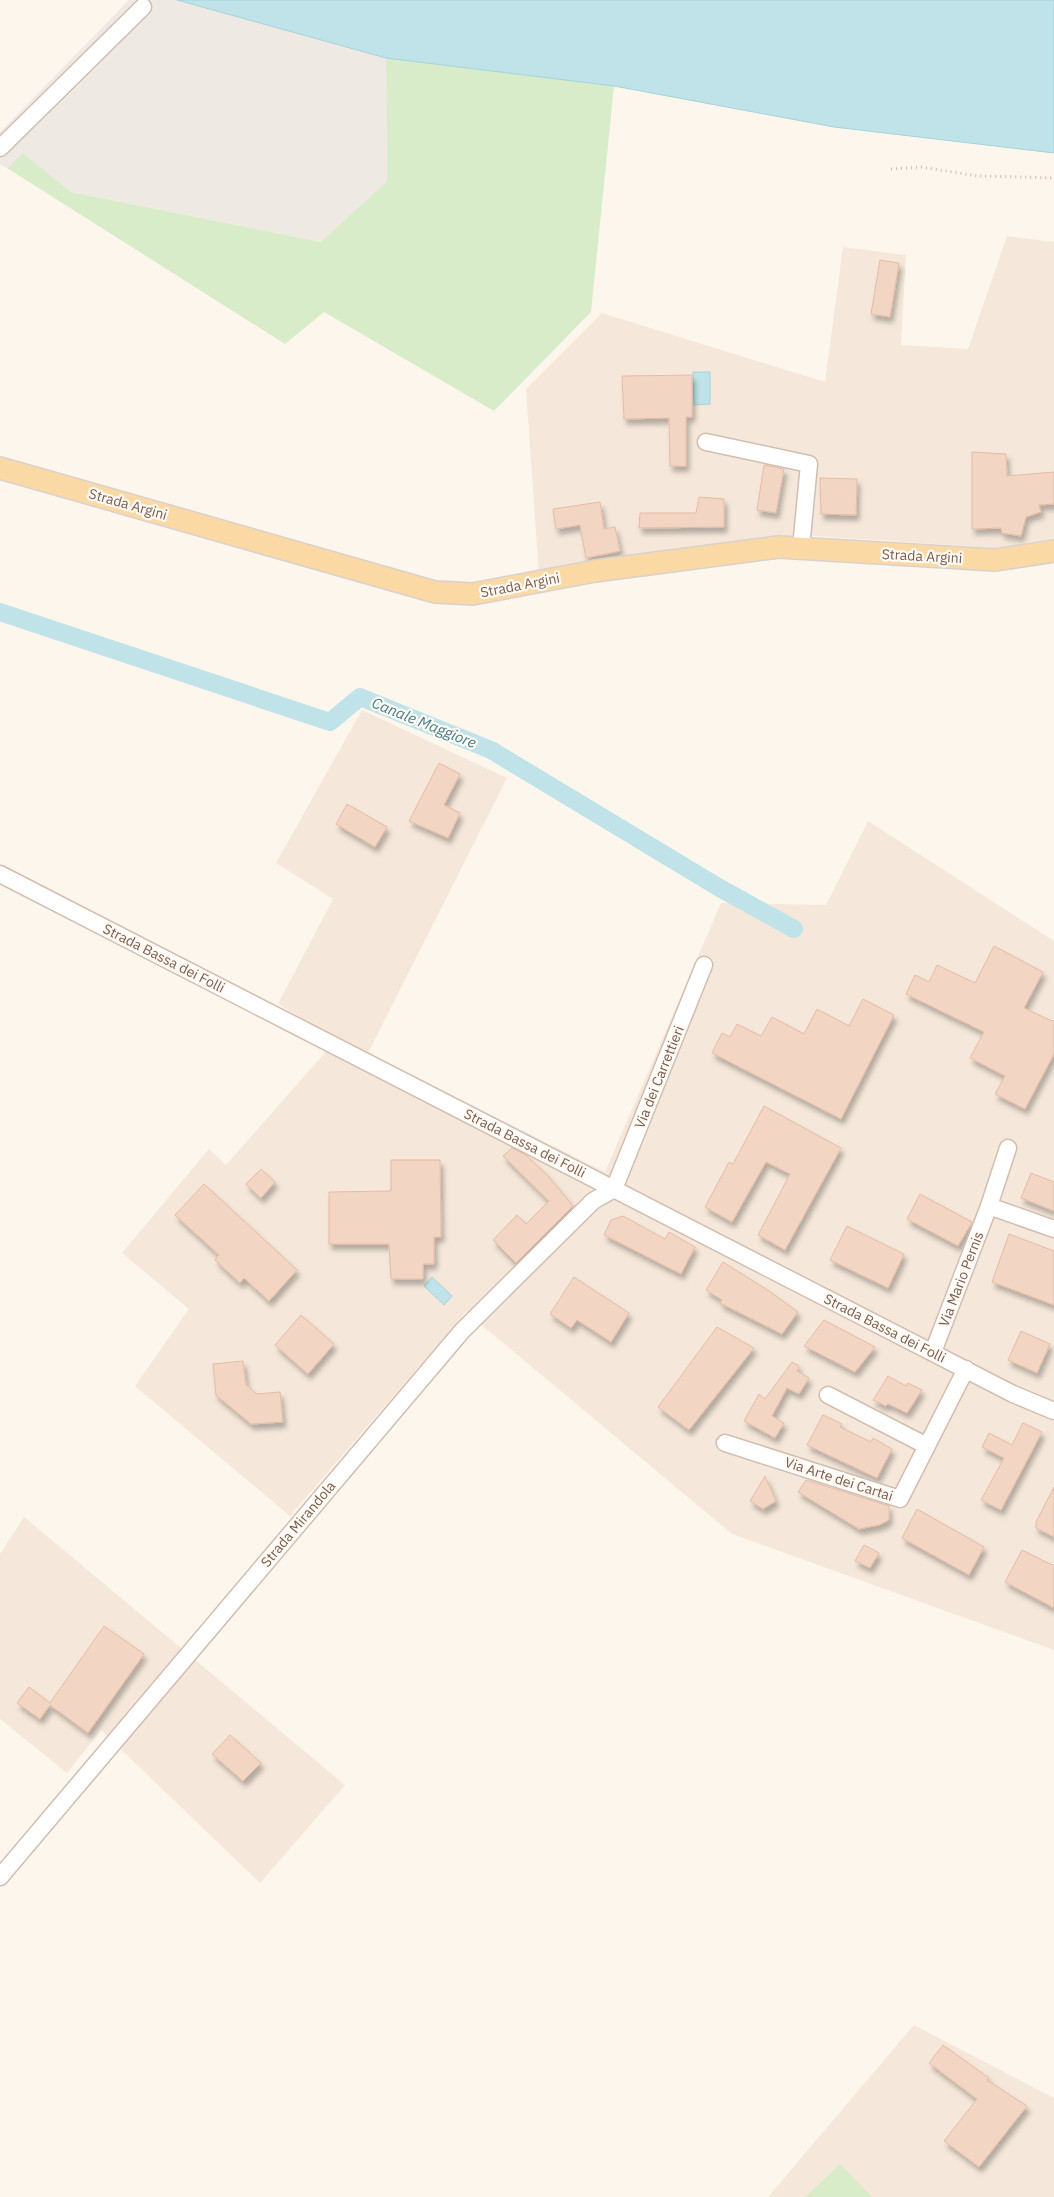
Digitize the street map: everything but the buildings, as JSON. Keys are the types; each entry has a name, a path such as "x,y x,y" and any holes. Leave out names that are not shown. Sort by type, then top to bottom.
{"main road":[{"name":"Strada Argini","path":"0,468 435,592 473,594 594,571 779,547 995,560 1054,551"}],"street":[{"path":"0,148 143,7"},
{"path":"706,442 809,464 801,548"},
{"name":"Strada Bassa dei Folli","path":"0,874 1013,1394 1053,1407"},
{"name":"Via dei Carrettieri","path":"614,1189 704,966"},
{"name":"Via Mario Pernis","path":"933,1352 989,1206 1008,1148"},
{"name":"Strada Mirandola","path":"0,1876 462,1331 593,1200 614,1189"},
{"path":"989,1206 1054,1229"},
{"name":"Via Arte dei Cartai","path":"725,1443 900,1499 966,1369"},
{"path":"828,1395 927,1446"}],"path":[{"path":"891,169 922,166 978,176 1054,178"}],"shaded area":[{"path":"129,0 177,0 386,58 387,181 321,242 71,192 23,154 7,168 0,164 0,132"},
{"path":"1007,236 1054,242 1054,540 996,548 799,535 539,576 526,389 602,313 825,382 843,247 906,255 901,345 968,349"},
{"path":"362,710 507,778 368,1053 605,1172 721,903 826,905 868,821 1054,941 1054,1650 732,1534 466,1312 290,1516 135,1386 189,1309 122,1253 209,1149 226,1165 336,1040 278,1004 333,899 276,863"},
{"path":"24,1517 345,1785 260,1883 101,1730 67,1773 0,1719 0,1554"},
{"path":"914,2025 1054,2098 1054,2197 768,2197"}],"green space":[{"path":"386,58 614,86 591,312 494,411 324,312 285,344 7,168 23,153 71,192 321,242 387,181"},
{"path":"840,2164 872,2197 805,2197"}],"water":[{"path":"177,0 1054,0 1054,153 834,127 614,86 386,58"},
{"path":"693,372 710,372 710,404 694,405"},
{"path":"432,1277 452,1296 444,1305 424,1286"}],"waterway":[{"name":"Canale Maggiore","path":"0,612 330,722 360,697 491,750 718,887 794,929"}]}
